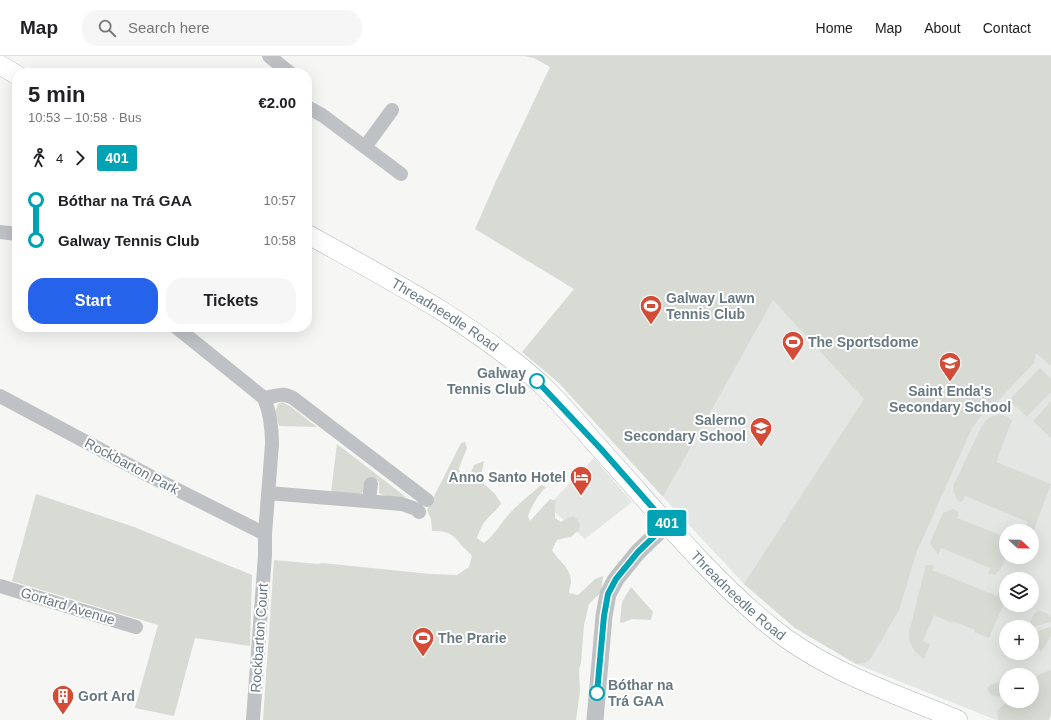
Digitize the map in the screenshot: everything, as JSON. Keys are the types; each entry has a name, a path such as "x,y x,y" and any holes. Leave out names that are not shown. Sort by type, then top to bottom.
{"main road":[{"path":"0,65 12,72"},
{"name":"Threadneedle Road","path":"312,237 455,318 497,347 541,384 667,524 745,605 771,627 797,646 822,661 854,677 958,720"}],"street":[{"path":"269,56 284,68"},
{"path":"312,110 322,115 401,174"},
{"path":"365,147 392,110"},
{"path":"0,232 12,233"},
{"path":"182,332 264,398 272,432 265,534"},
{"path":"264,398 282,394 293,398 427,500"},
{"name":"Rockbarton Park","path":"0,396 146,474 265,534"},
{"path":"370,501 371,484"},
{"path":"268,493 402,504 416,509 419,512"},
{"path":"595,720 604,616 608,594 616,579 638,552 667,524"},
{"name":"Rockbarton Court","path":"253,720 265,556 265,534"},
{"name":"Gortard Avenue","path":"0,586 136,627"}],"shaded area":[{"path":"524,56 1051,56 1051,366 1036,353 1034,363 991,408 982,415 972,428 917,551 899,610 871,658 865,663 856,664 795,628 744,584 864,399 773,300 663,497 559,383 522,352 574,289 475,229 550,67 534,58"},
{"name":"Saint Enda's Secondary School","path":"849,183 1051,366 1051,714 1049,720 996,720 856,664 795,628 744,584 663,497 772,300"},
{"path":"1040,368 1051,379 1051,392 1027,417 1009,400"},
{"path":"1051,401 1051,438 1033,421"},
{"path":"282,402 290,406 317,427 279,426 275,412 278,404"},
{"path":"1000,414 1012,420 996,462 1051,484 1036,524 1027,524 1028,522 965,496 962,502 958,501 953,491 954,484 982,425 990,417"},
{"name":"The Prarie","path":"465,442 467,448 459,468 461,477 469,478 474,465 484,461 481,477 482,482 495,494 501,503 484,522 477,538 484,543 492,536 514,508 541,485 546,487 531,508 528,516 530,521 550,499 556,501 555,518 561,522 574,516 580,523 579,530 571,537 557,540 552,550 567,569 571,578 569,593 578,595 595,579 603,576 601,592 589,604 584,625 581,663 579,670 580,691 576,720 263,720 274,560 318,564 322,563 430,574 457,575 469,567 472,556 451,534 442,531 432,531 431,519 427,510 461,443"},
{"path":"337,444 406,497 382,495 379,493 379,481 365,480 365,490 361,493 353,494 331,492"},
{"path":"594,458 632,502 585,539 548,506"},
{"path":"36,494 134,527 252,575 250,646 195,638 174,716 135,708 158,625 12,581"},
{"path":"953,509 959,512 957,518 999,534 999,564 1003,564 995,575 988,574 990,568 941,548 938,555 930,543 943,513"},
{"path":"926,565 934,565 932,570 997,596 999,592 1000,612 989,638 974,632 975,630 953,621 952,623 934,615 923,641 930,644 924,659 911,645 909,633"},
{"path":"631,587 653,612 651,620 632,619 622,623 620,622 622,602"},
{"path":"1036,612 1046,613 1051,617 1051,622 1039,625 1039,620 1031,620"},
{"path":"1051,627 1051,636 1041,652 1039,650 1039,631"},
{"path":"1051,670 1051,714 1049,720 998,720 997,711 1000,708 1039,708 1040,674"},
{"path":"999,682 999,696 990,694 987,688 990,685"}],"bus line":[{"name":"401","path":"537,381 641,493 667,524 638,552 616,579 608,594 604,616 597,693"}],"place":[{"name":"Galway Lawn Tennis Club","path":"651,326"},
{"name":"The Sportsdome","path":"793,362"},
{"name":"Galway Tennis Club","path":"537,381"},
{"name":"Saint Enda's Secondary School","path":"950,382"},
{"name":"Salerno Secondary School","path":"761,448"},
{"name":"Anno Santo Hotel","path":"581,496"},
{"name":"The Prarie","path":"423,658"},
{"name":"Bóthar na Trá GAA","path":"597,693"},
{"name":"Gort Ard","path":"63,716"}]}
